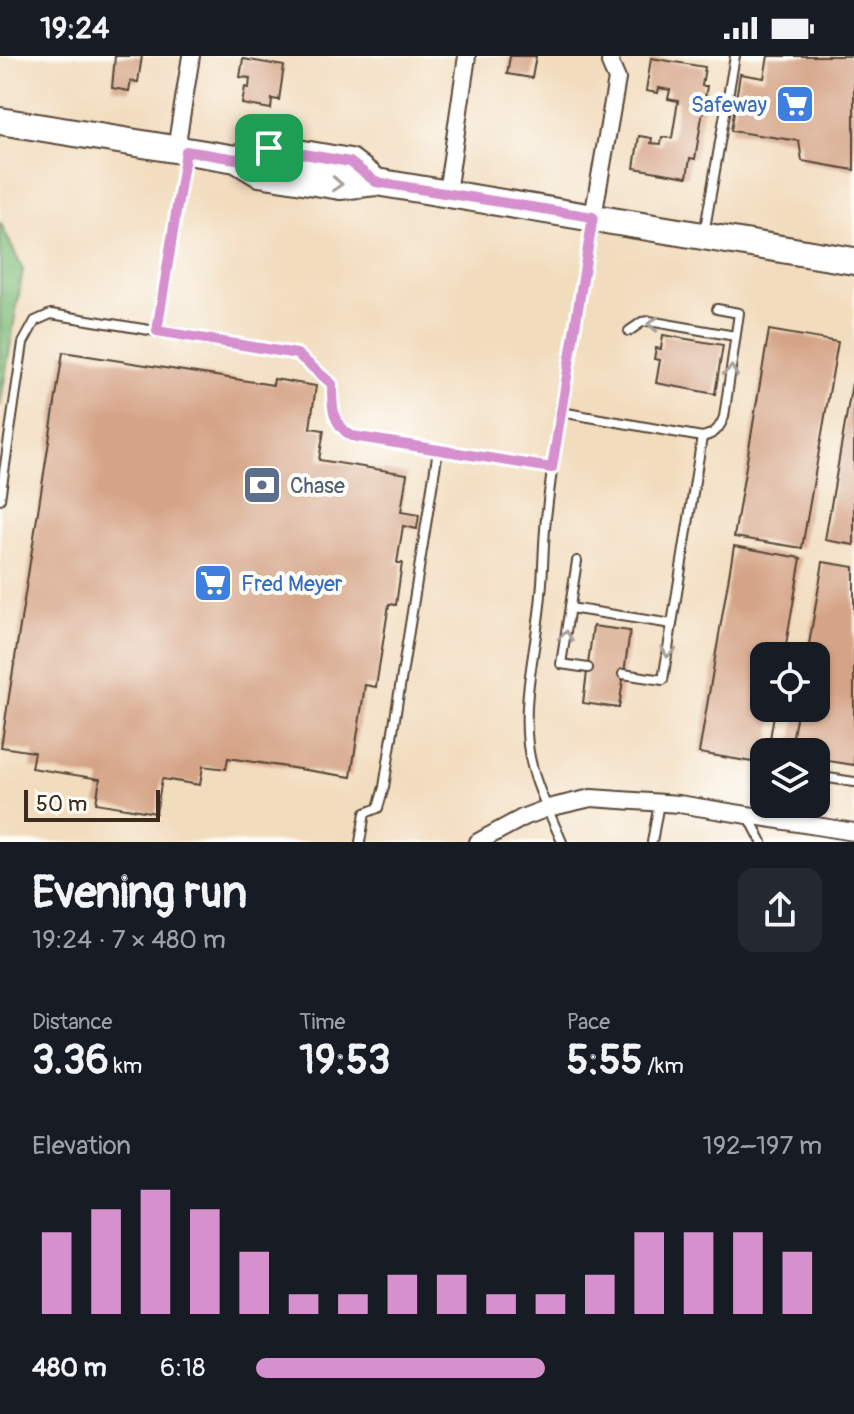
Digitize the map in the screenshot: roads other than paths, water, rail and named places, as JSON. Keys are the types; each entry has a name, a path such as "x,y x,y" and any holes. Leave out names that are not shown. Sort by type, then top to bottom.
{"main road":[{"path":"0,121 236,159 259,173 340,186 376,182 854,261"}],"street":[{"path":"181,150 191,56"},
{"path":"447,193 467,56"},
{"path":"593,217 617,79 610,63 611,56"},
{"path":"478,842 513,822 548,808 591,798 659,802 854,832"}],"lane":[{"path":"703,235 735,56"},
{"path":"157,331 181,150"},
{"path":"562,842 531,765 526,718 541,598 552,468 593,217"},
{"path":"561,412 702,437 711,435 719,429 724,417 739,313 717,309"},
{"path":"0,499 23,343 35,321 51,314 297,354 332,384 333,411 339,426 352,436 552,468"},
{"path":"629,331 649,321 735,336"},
{"path":"623,674 663,680 702,437"},
{"path":"360,842 365,813 378,808 384,787 438,450"},
{"path":"577,561 561,664 588,668"},
{"path":"570,608 672,624"},
{"path":"830,778 854,782"},
{"path":"652,842 659,802"},
{"path":"749,816 762,842"}],"place":[{"name":"Safeway","path":"795,104"},
{"name":"Chase","path":"262,485"},
{"name":"Fred Meyer","path":"213,583"}]}
